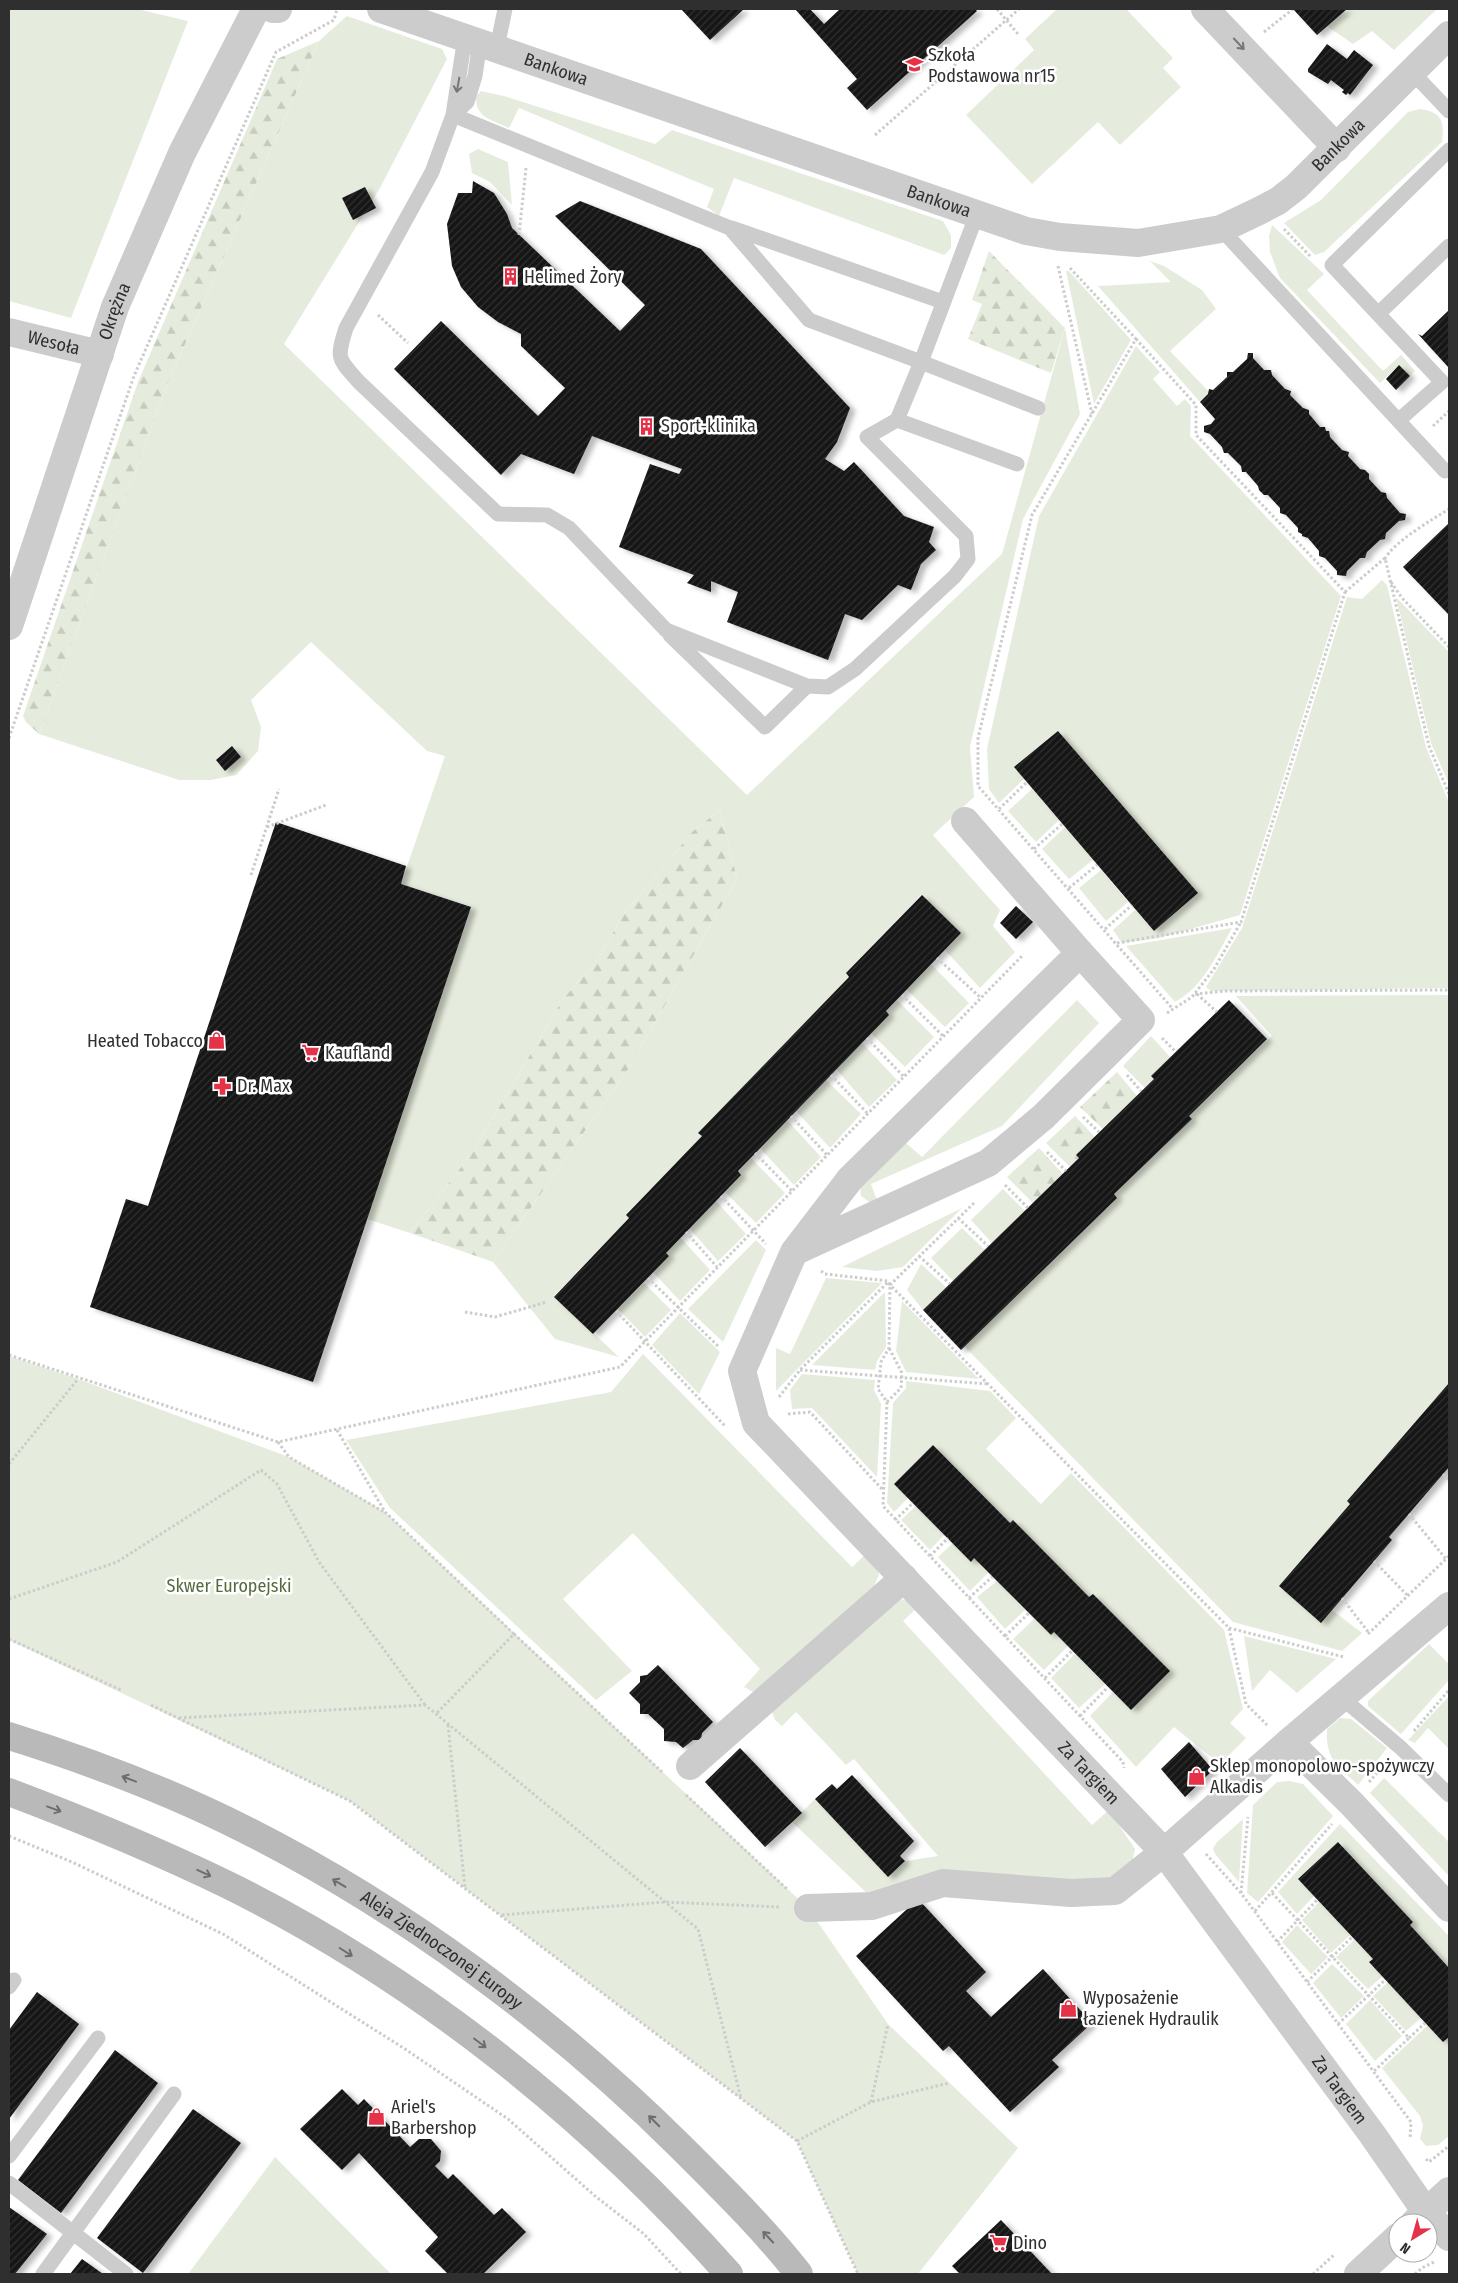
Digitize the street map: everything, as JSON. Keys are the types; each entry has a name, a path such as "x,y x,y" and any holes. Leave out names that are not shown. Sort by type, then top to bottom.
{"main road":[{"name":"Aleja Zjednoczonej Europy","path":"9,1736 52,1750 174,1797 236,1825 311,1866 396,1918 466,1966 558,2036 635,2102 712,2177 782,2252 799,2274"},
{"path":"9,1792 82,1819 229,1885 315,1932 389,1978 541,2090 621,2162 729,2274"}],"street":[{"name":"Okrężna","path":"9,626 115,307 182,153 256,9"},
{"path":"272,9 278,9"},
{"name":"Bankowa","path":"381,9 1033,232 1060,237 1138,243 1221,229 1278,201 1337,148 1449,35"},
{"path":"1205,9 1337,148"},
{"name":"Wesoła","path":"9,332 100,354"},
{"path":"794,1252 988,1163 1044,1117 1141,1020 965,821"},
{"name":"Za Targiem","path":"1080,953 850,1179 794,1252 742,1371 756,1423 1164,1852 1402,2177 1418,2213"},
{"path":"690,1766 904,1578"},
{"path":"808,1908 872,1906 943,1883 1071,1893 1115,1890 1164,1852 1289,1742 1449,1606"},
{"path":"1289,1742 1351,1803 1449,1908"},
{"path":"1424,2213 1449,2191"},
{"path":"1358,2274 1388,2247"}],"lane":[{"path":"505,9 481,43 432,172 346,328 339,351 341,362 359,382 498,514 547,515 569,528 666,630 764,727 807,686"},
{"path":"1413,73 1449,112"},
{"path":"453,115 730,228 943,302"},
{"path":"1399,420 1442,382 1332,265 1449,150"},
{"path":"666,630 807,686 828,687 855,669 955,576 968,559 966,536 867,437 897,420 977,214"},
{"path":"730,228 809,320 1038,408"},
{"path":"1221,229 1445,471"},
{"path":"1378,314 1449,246"},
{"path":"897,420 1017,464"},
{"path":"1342,1698 1401,1748 1449,1795"},
{"path":"9,2156 98,2038"},
{"path":"43,2274 174,2094"},
{"path":"9,2183 126,2274"}],"path":[{"path":"9,738 134,376 276,52 334,20 337,9"},
{"path":"997,9 1018,34"},
{"path":"875,136 1019,9"},
{"path":"1258,37 1293,9"},
{"path":"1050,262 1072,269 1196,405 1196,435 1345,592"},
{"path":"1058,265 1092,414"},
{"path":"373,310 408,343"},
{"path":"1136,338 1032,515 978,738 978,786 1105,929 1172,1008"},
{"path":"1192,997 1214,969 1241,922 1345,592 1416,530 1449,509"},
{"path":"1385,558 1429,746 1449,794"},
{"path":"1390,580 1402,598 1449,647"},
{"path":"999,809 1027,782"},
{"path":"251,876 279,789"},
{"path":"266,827 326,804"},
{"path":"1034,849 1062,824"},
{"path":"1069,888 1097,864"},
{"path":"1105,929 1132,905"},
{"path":"1117,943 1241,922"},
{"path":"9,1355 78,1379 278,1442 620,1367 1022,956"},
{"path":"937,958 981,998"},
{"path":"1165,1015 1172,1008 1197,993 1449,990"},
{"path":"1197,993 1216,1012"},
{"path":"902,995 943,1036"},
{"path":"867,1038 904,1077"},
{"path":"1122,1070 1141,1091"},
{"path":"831,1075 868,1114"},
{"path":"1079,1113 1099,1132"},
{"path":"791,1116 827,1155"},
{"path":"1042,1147 1066,1171"},
{"path":"756,1153 792,1191"},
{"path":"998,1178 1028,1208"},
{"path":"721,1196 768,1246"},
{"path":"774,1395 774,1403 800,1370 977,1200"},
{"path":"958,1218 988,1246"},
{"path":"686,1232 717,1267"},
{"path":"794,1252 825,1274 889,1283 1229,1628 1344,1657"},
{"path":"919,1256 950,1284"},
{"path":"648,1278 718,1347"},
{"path":"889,1283 889,1348 881,1362 878,1389 887,1402 883,1506 1123,1762 1125,1776"},
{"path":"465,1312 495,1317 547,1302"},
{"path":"616,1311 730,1432"},
{"path":"887,1402 901,1388 897,1360 889,1348"},
{"path":"800,1370 990,1384"},
{"path":"9,1464 78,1379"},
{"path":"784,1414 810,1412 883,1490"},
{"path":"337,1430 385,1512"},
{"path":"278,1442 289,1457 385,1512 514,1634 436,1714"},
{"path":"9,1599 117,1562 261,1470 278,1484 319,1562 425,1705 698,1929 741,2098"},
{"path":"1443,1474 1449,1480"},
{"path":"896,1520 913,1503"},
{"path":"1363,1639 1448,1558 1409,1514"},
{"path":"930,1556 948,1538"},
{"path":"1374,1561 1408,1596"},
{"path":"970,1598 992,1576"},
{"path":"1342,1598 1369,1633"},
{"path":"1005,1636 1029,1613"},
{"path":"1229,1628 1246,1704 1268,1727 1289,1742"},
{"path":"9,1639 121,1690"},
{"path":"1045,1678 1072,1651"},
{"path":"1337,1663 1350,1651"},
{"path":"1080,1716 1108,1688"},
{"path":"151,1705 350,1801 797,2141 858,2274"},
{"path":"178,1718 425,1705"},
{"path":"448,1725 465,1889"},
{"path":"1255,1911 1351,1803"},
{"path":"1241,1893 1249,1808"},
{"path":"9,1836 72,1862 223,1934 406,2049 508,2118 595,2196 644,2234 681,2274"},
{"path":"1200,1846 1255,1911 1410,2122 1410,2140 1418,2152 1429,2162 1449,2146"},
{"path":"1272,1893 1409,2038"},
{"path":"1277,1942 1317,1900"},
{"path":"501,1916 665,1902 808,1908"},
{"path":"1306,1982 1352,1937"},
{"path":"1338,2024 1386,1980"},
{"path":"1373,2072 1425,2023"},
{"path":"871,2102 888,2024"},
{"path":"797,2141 871,2102 949,2083"},
{"path":"1402,2177 1418,2152"},
{"path":"1416,2274 1446,2247"},
{"path":"1313,2274 1341,2248"}],"green space":[{"path":"9,9 137,9 188,21 71,318 9,301"},
{"path":"1057,9 1126,9 1173,58 1163,68 1181,87 1120,145 1098,122 1032,184 966,115 1034,50 1025,39"},
{"path":"1347,9 1437,9 1394,50 1372,31 1353,44 1327,26"},
{"path":"347,16 442,49 447,59 380,188 284,344 747,795 1002,554 1065,328 1080,414 1023,519 970,747 974,797 933,835 1000,910 993,926 1015,952 980,988 945,950 961,933 921,895 846,973 849,977 699,1133 702,1136 626,1215 629,1218 554,1296 619,1357 555,1339 493,1262 629,1068 737,879 720,810 693,831 623,915 599,958 563,999 472,1153 410,1233 367,1219 471,908 401,884 445,756 427,751 311,642 251,700 261,727 258,751 236,775 211,780 179,780 39,734 167,385 319,41"},
{"path":"319,41 167,385 39,734 26,722 23,716 138,382 277,59"},
{"path":"481,91 504,96 655,144 672,130 943,221 951,235 951,248 944,255 734,178 719,216 707,207 714,189 519,108 509,128 486,117 478,109 476,96"},
{"path":"1420,109 1433,112 1440,118 1443,128 1442,142 1324,252 1315,255 1284,223 1321,200 1408,112"},
{"path":"478,149 508,162 512,205 490,182 472,173 469,154"},
{"path":"1272,225 1324,274 1307,290 1383,371 1401,355 1415,371 1410,376 1399,365 1380,383 1280,278 1270,252 1269,236"},
{"path":"989,251 1065,328 1051,373 968,339 982,304 972,300"},
{"path":"1150,261 1164,266 1202,290 1216,309 1170,351 1210,393 1200,402 1098,286 1171,282"},
{"path":"1066,271 1069,271 1131,340 1094,404"},
{"path":"1136,346 1160,372 1153,379 1177,406 1185,399 1191,406 1190,436 1341,596 1240,915 1159,938 1122,943 1113,930 1135,910 1154,931 1198,893 1058,731 1015,767 1024,779 999,803 989,789 987,749 1039,516"},
{"path":"1382,580 1387,585 1426,747 1449,803 1449,988 1211,991 1206,987 1242,928 1347,597 1362,599"},
{"path":"1396,597 1449,652 1449,784 1431,743"},
{"path":"1032,789 1059,820 1036,842 1008,811"},
{"path":"720,810 737,879 629,1068 493,1262 410,1233 472,1153 563,999 599,958 623,915 693,831"},
{"path":"1065,827 1093,860 1069,879 1042,849"},
{"path":"1101,870 1128,902 1106,921 1079,888"},
{"path":"1232,928 1208,970 1194,988 1175,1002 1126,946"},
{"path":"931,964 969,1003 945,1027 906,989"},
{"path":"1449,995 1449,1383 1347,1501 1351,1504 1332,1610 1362,1633 1342,1651 1233,1622 964,1346 1117,1198 1114,1194 1192,1119 1187,1113 1272,1036 1236,996"},
{"path":"897,1000 934,1037 905,1067 871,1033 886,1011"},
{"path":"1077,1000 1099,1023 1002,1126 871,1184 878,1203 872,1204 861,1196 860,1187 906,1143 922,1157"},
{"path":"1151,1036 1170,1057 1151,1076 1154,1079 1145,1088 1123,1066"},
{"path":"862,1043 897,1080 869,1107 836,1069"},
{"path":"1117,1072 1137,1096 1103,1129 1080,1107"},
{"path":"826,1080 861,1114 830,1148 796,1111"},
{"path":"1075,1116 1095,1137 1076,1155 1079,1158 1070,1167 1046,1143"},
{"path":"787,1120 821,1157 794,1185 760,1148"},
{"path":"1039,1148 1063,1174 1033,1203 1007,1177"},
{"path":"751,1158 785,1193 756,1223 725,1192 741,1175 738,1172"},
{"path":"1003,1189 1025,1211 992,1243 971,1220"},
{"path":"716,1201 746,1234 718,1261 689,1228"},
{"path":"962,1208 903,1267 877,1271 842,1267"},
{"path":"962,1228 985,1250 953,1281 931,1258"},
{"path":"681,1238 710,1270 680,1301 653,1272 669,1256 665,1253"},
{"path":"756,1240 766,1250 723,1342 688,1309"},
{"path":"921,1264 946,1287 923,1310 907,1290"},
{"path":"826,1278 882,1283 776,1391 776,1348 790,1354"},
{"path":"644,1283 671,1310 645,1337 618,1309"},
{"path":"885,1292 886,1347 877,1361 875,1370 812,1365"},
{"path":"902,1301 979,1379 906,1372 896,1351"},
{"path":"680,1313 720,1352 699,1394 652,1345"},
{"path":"643,1354 852,1567 865,1555 878,1566 879,1575 874,1586 757,1694 744,1687 760,1669 633,1533 563,1599 632,1671 596,1700 390,1508 346,1440 611,1392"},
{"name":"Skwer Europejski","path":"9,1356 78,1379 289,1457 385,1512 808,1908 888,2024 1018,2148 918,2274 858,2274 797,2141 350,1801 9,1640"},
{"path":"802,1374 875,1380 874,1390 881,1404 877,1477 812,1408 792,1409 790,1390"},
{"path":"906,1381 990,1391 1016,1418 986,1449 1041,1504 1071,1473 1224,1630 1243,1709 1230,1723 1246,1738 1220,1764 1174,1727 1136,1767 1090,1716 1113,1692 1131,1710 1170,1671 1093,1594 1089,1597 1013,1520 1010,1523 933,1445 894,1484 908,1498 894,1512 887,1503 893,1403 906,1388"},
{"path":"916,1506 944,1535 930,1550 901,1520"},
{"path":"953,1543 970,1561 974,1558 988,1573 970,1591 938,1557"},
{"path":"997,1581 1025,1610 1005,1629 977,1597"},
{"path":"902,1599 919,1606 903,1621 1092,1825 1109,1810 1135,1849 1131,1868 1119,1880 872,1898 792,1822 815,1799 888,1877 905,1861 938,1856 854,1759 846,1765 796,1712 782,1726 775,1720 772,1712 881,1613"},
{"path":"1034,1619 1051,1635 1054,1633 1068,1646 1044,1670 1013,1639"},
{"path":"1244,1636 1336,1659 1297,1693 1270,1670 1252,1691"},
{"path":"1429,1644 1449,1664 1449,1680 1401,1734 1368,1706 1368,1701"},
{"path":"1075,1654 1105,1684 1079,1708 1051,1678"},
{"path":"1449,1696 1449,1749 1428,1728 1415,1743 1408,1740"},
{"path":"1340,1718 1351,1719 1387,1748 1358,1785 1334,1761 1328,1748 1327,1729"},
{"path":"1384,1778 1449,1842 1449,1876 1370,1793"},
{"path":"1289,1781 1303,1784 1333,1816 1258,1902 1247,1893 1253,1805 1277,1782"},
{"path":"1243,1819 1239,1882 1215,1854 1213,1848 1217,1842"},
{"path":"1340,1824 1449,1936 1449,1968 1409,1925 1413,1922 1339,1842 1299,1879 1314,1896 1297,1914 1278,1892"},
{"path":"1319,1902 1350,1935 1331,1953 1302,1920"},
{"path":"1297,1925 1328,1957 1311,1974 1282,1942"},
{"path":"1354,1940 1373,1959 1369,1962 1383,1976 1368,1989 1336,1957"},
{"path":"1332,1964 1364,1996 1341,2018 1313,1983"},
{"path":"1388,1982 1421,2018 1406,2031 1373,1996"},
{"path":"1370,2000 1402,2036 1375,2061 1346,2024"},
{"path":"1428,2025 1443,2042 1449,2037 1449,2136 1438,2145 1426,2146 1420,2139 1423,2126 1420,2116 1382,2068"},
{"path":"275,2157 391,2274 188,2274"}],"building":[{"path":"681,9 744,9 710,40"},
{"path":"795,9 810,9 824,24 840,9 975,9 977,11 867,110 847,88 857,79"},
{"path":"1293,9 1347,9 1317,35"},
{"path":"1327,44 1347,59 1354,50 1373,65 1350,95 1342,92 1344,90 1331,80 1328,84 1308,72 1308,69"},
{"name":"Sport-klinika","path":"473,181 494,193 507,214 512,228 620,331 645,305 555,216 580,201 701,249 850,408 837,442 825,459 844,471 854,462 904,516 934,527 929,542 936,550 921,564 911,590 898,585 862,620 845,614 828,660 727,622 738,592 711,581 711,592 687,583 694,575 619,547 650,464 679,474 682,469 592,436 574,474 521,454 501,475 394,369 441,321 538,416 565,388 521,346 521,334 498,322 478,307 461,287 452,266 447,224 458,193 472,193"},
{"path":"365,187 376,208 353,220 342,198"},
{"path":"1449,310 1449,368 1418,334 1422,336"},
{"path":"1248,353 1253,353 1253,358 1264,370 1271,370 1272,375 1285,389 1291,391 1290,395 1303,408 1309,410 1309,414 1320,427 1325,427 1326,431 1329,431 1330,437 1342,450 1349,452 1348,456 1360,469 1365,470 1369,474 1369,479 1381,492 1386,493 1387,498 1400,513 1406,514 1405,520 1399,521 1386,533 1385,539 1380,540 1367,552 1365,558 1360,558 1347,571 1346,576 1337,575 1337,571 1325,558 1319,556 1319,551 1308,538 1298,532 1298,528 1286,515 1280,513 1280,508 1268,495 1264,495 1259,490 1258,486 1246,472 1242,472 1241,466 1228,453 1224,453 1222,447 1210,434 1204,432 1204,426 1211,424 1215,419 1200,402 1208,394 1209,389 1213,390 1227,377 1227,372 1233,372 1247,359"},
{"path":"1399,365 1410,376 1396,390 1386,379"},
{"path":"1449,523 1449,615 1403,567"},
{"path":"1058,731 1198,893 1154,931 1014,767"},
{"path":"232,746 241,757 225,771 216,760"},
{"name":"Kaufland","path":"276,822 406,866 401,884 471,907 313,1382 90,1307 126,1199 148,1206"},
{"path":"922,895 961,933 886,1011 889,1015 738,1171 741,1175 666,1253 669,1256 593,1334 554,1297 629,1218 626,1215 702,1136 698,1133 849,977 846,973"},
{"path":"1016,906 1033,922 1016,939 1000,923"},
{"path":"1229,1000 1267,1039 1189,1116 1192,1119 1114,1194 1117,1198 961,1350 923,1310 1079,1158 1076,1155 1154,1079 1151,1076"},
{"path":"1449,1383 1449,1467 1389,1537 1392,1540 1321,1623 1279,1586 1350,1504 1347,1501"},
{"path":"933,1445 1010,1523 1013,1520 1089,1597 1093,1594 1170,1671 1131,1710 1054,1632 1051,1635 974,1558 971,1562 894,1484"},
{"path":"658,1665 713,1722 702,1733 701,1740 693,1740 683,1748 676,1742 664,1741 664,1729 648,1714 640,1714 640,1704 629,1693 640,1682 640,1676 647,1675"},
{"path":"1189,1742 1213,1770 1185,1797 1161,1769"},
{"path":"740,1748 802,1813 765,1847 705,1782"},
{"path":"852,1775 914,1841 900,1856 905,1861 888,1877 815,1799 832,1784 837,1789"},
{"path":"1338,1842 1413,1922 1410,1925 1449,1968 1449,2037 1443,2042 1369,1962 1373,1959 1298,1879"},
{"path":"918,1899 986,1972 966,1991 991,2017 1043,1969 1092,2023 1052,2060 1059,2067 1010,2112 949,2046 943,2051 856,1956"},
{"path":"37,1992 79,2024 9,2119 9,2030"},
{"path":"115,2050 158,2083 61,2213 18,2180"},
{"path":"342,2089 358,2105 364,2099 410,2147 419,2139 431,2139 441,2151 440,2161 435,2166 448,2179 453,2174 494,2215 502,2208 526,2232 483,2274 448,2274 425,2251 438,2237 359,2153 342,2170 300,2129"},
{"path":"193,2109 241,2143 143,2273 97,2238"},
{"path":"9,2207 47,2234 15,2274 9,2274"},
{"name":"Dino","path":"1001,2220 1052,2274 960,2274 952,2266"},
{"path":"82,2259 103,2274 70,2274"}],"place":[{"name":"Szkoła Podstawowa nr15","path":"914,65"},
{"name":"Helimed Żory","path":"510,277"},
{"name":"Sport-klinika","path":"647,426"},
{"name":"Heated Tobacco","path":"217,1041"},
{"name":"Kaufland","path":"311,1053"},
{"name":"Dr. Max","path":"223,1086"},
{"name":"Sklep monopolowo-spożywczy Alkadis","path":"1196,1776"},
{"name":"Wyposażenie łazienek Hydraulik","path":"1069,2008"},
{"name":"Ariel's Barbershop","path":"377,2117"},
{"name":"Dino","path":"999,2243"}]}
